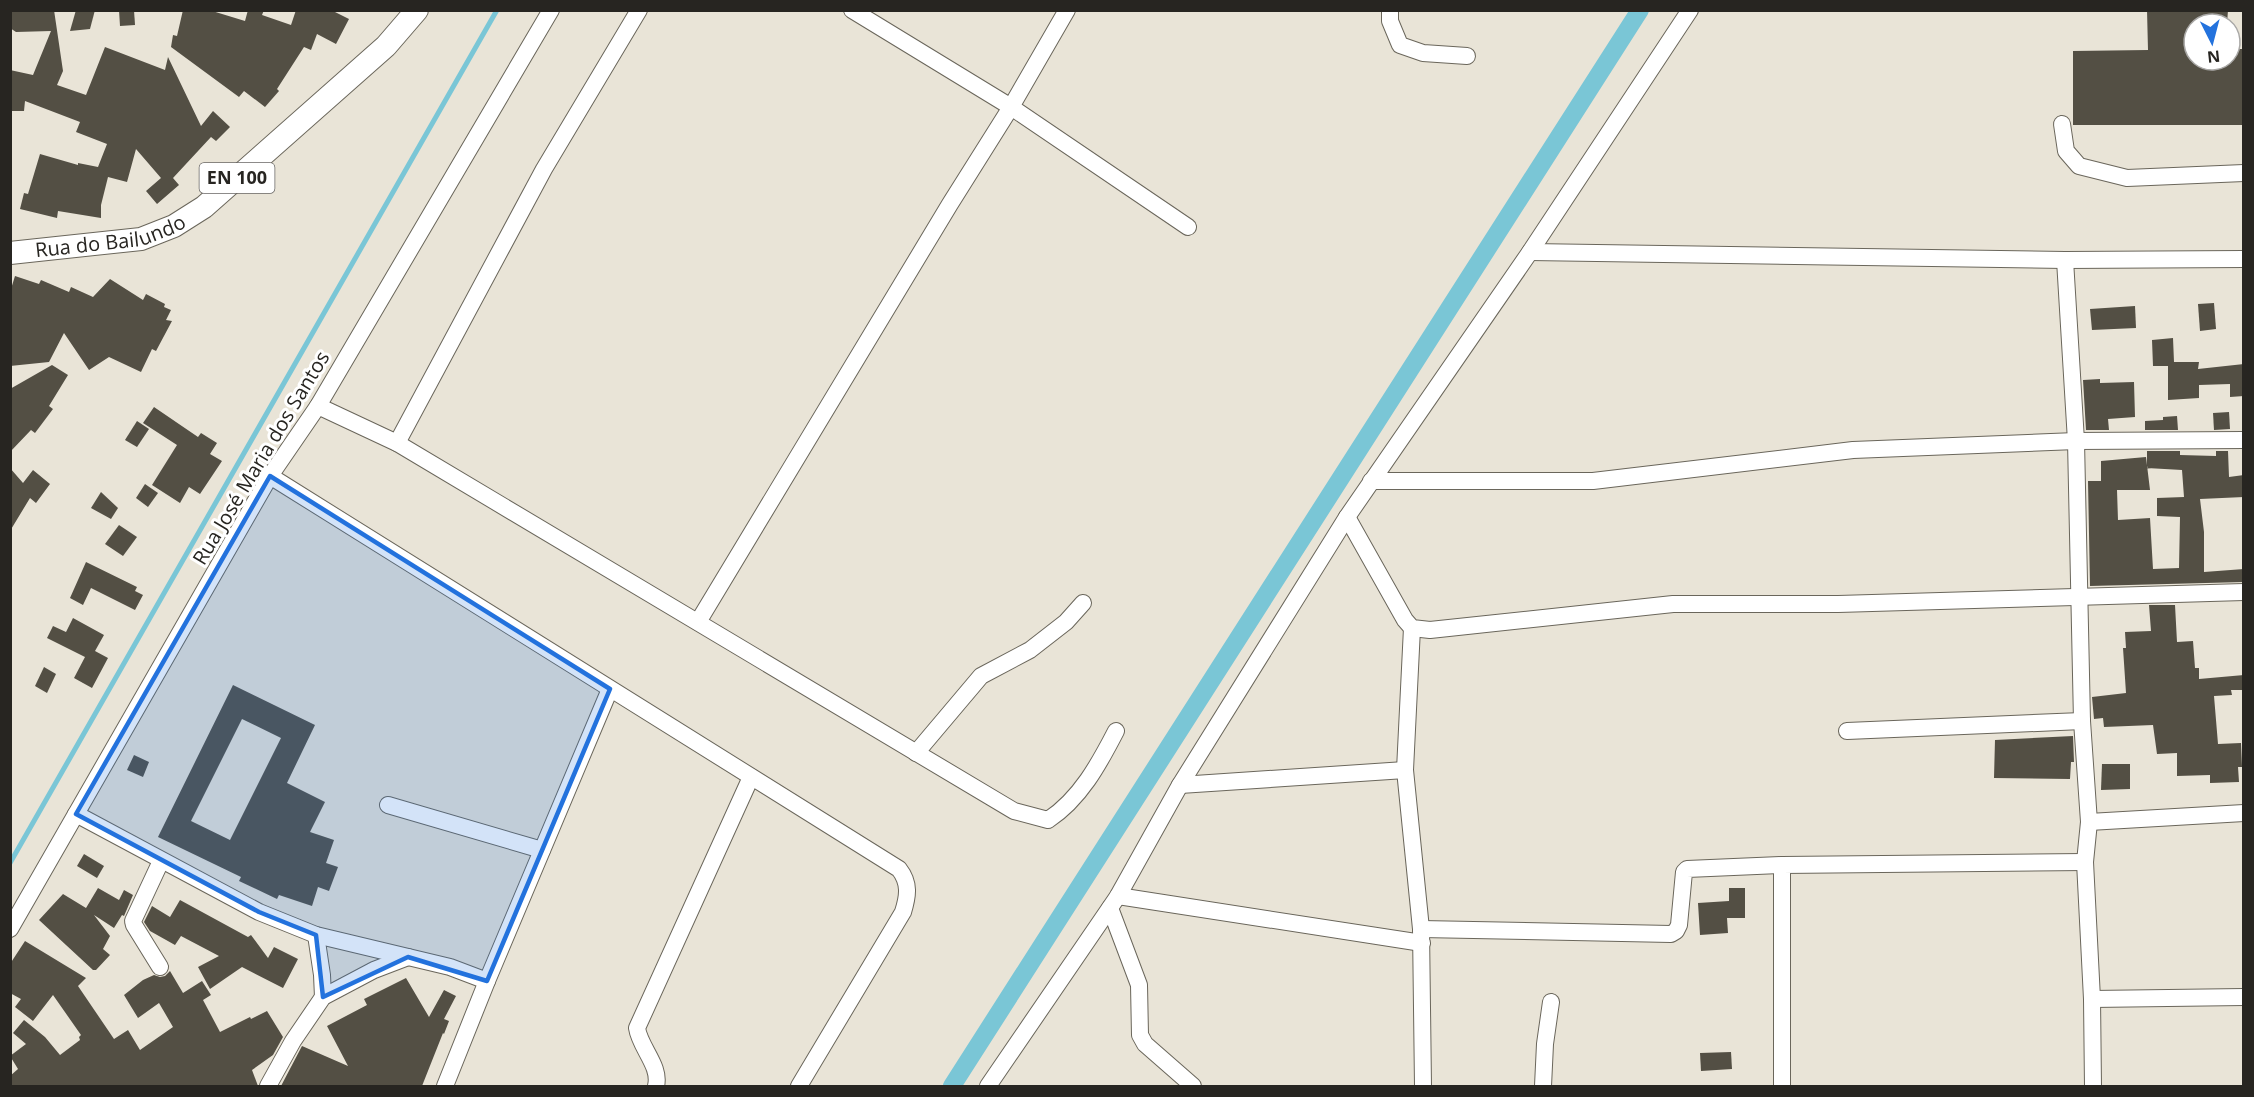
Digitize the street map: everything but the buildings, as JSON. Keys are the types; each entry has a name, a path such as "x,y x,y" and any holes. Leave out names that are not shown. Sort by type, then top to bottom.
{"main road":[{"name":"Rua do Bailundo","path":"10,253 141,239 174,226 204,207 386,46 417,10"}],"street":[{"name":"Rua José Maria dos Santos","path":"10,929 270,476 318,406 551,10"},
{"path":"397,443 544,169 639,10"},
{"path":"852,10 1011,107 1188,227"},
{"path":"698,622 1011,107 1067,10"},
{"path":"1390,10 1390,21 1400,45 1423,52 1467,56"},
{"path":"988,1086 1114,902 1180,785 1347,517 1530,252 1690,10"},
{"path":"2062,124 2066,151 2079,166 2127,178 2244,173"},
{"path":"1530,252 2065,261 2244,259"},
{"path":"2065,261 2076,441 2082,721 2089,822 2085,862 2092,999 2093,1086"},
{"path":"318,406 397,443 1014,811 1048,819 1065,809 1100,762 1116,731"},
{"path":"1371,481 1593,481 1853,450 2076,441 2244,440"},
{"path":"270,476 899,869 908,886 903,912 799,1086"},
{"path":"1347,517 1405,620 1412,628 1430,630 1673,604 1838,604 2244,592"},
{"path":"916,753 981,676 1030,650 1066,622 1083,603"},
{"path":"1412,628 1405,770 1421,936 1423,1086"},
{"path":"445,1086 610,689"},
{"path":"1847,731 2082,721"},
{"path":"1180,785 1405,770"},
{"path":"656,1086 655,1069 639,1040 637,1028 751,777"},
{"path":"388,805 542,850"},
{"path":"2089,822 2244,813"},
{"path":"76,814 259,912 316,935 450,968 487,981"},
{"path":"160,968 133,921 161,861"},
{"path":"1114,902 1421,936 1671,934 1679,925 1684,872 1687,869 1782,865 2085,862"},
{"path":"1782,865 1782,1086"},
{"path":"1114,902 1139,985 1140,1035 1145,1044 1193,1086"},
{"path":"316,935 323,997"},
{"path":"268,1086 293,1041 323,997 374,970 408,957"},
{"path":"2092,999 2244,997"},
{"path":"1543,1086 1545,1044 1551,1002"}],"highlighted area":[{"path":"270,476 610,689 487,981 408,957 323,997 316,935 259,912 76,814"}],"waterway":[{"path":"10,863 497,10"},
{"path":"952,1086 1640,10"}]}
